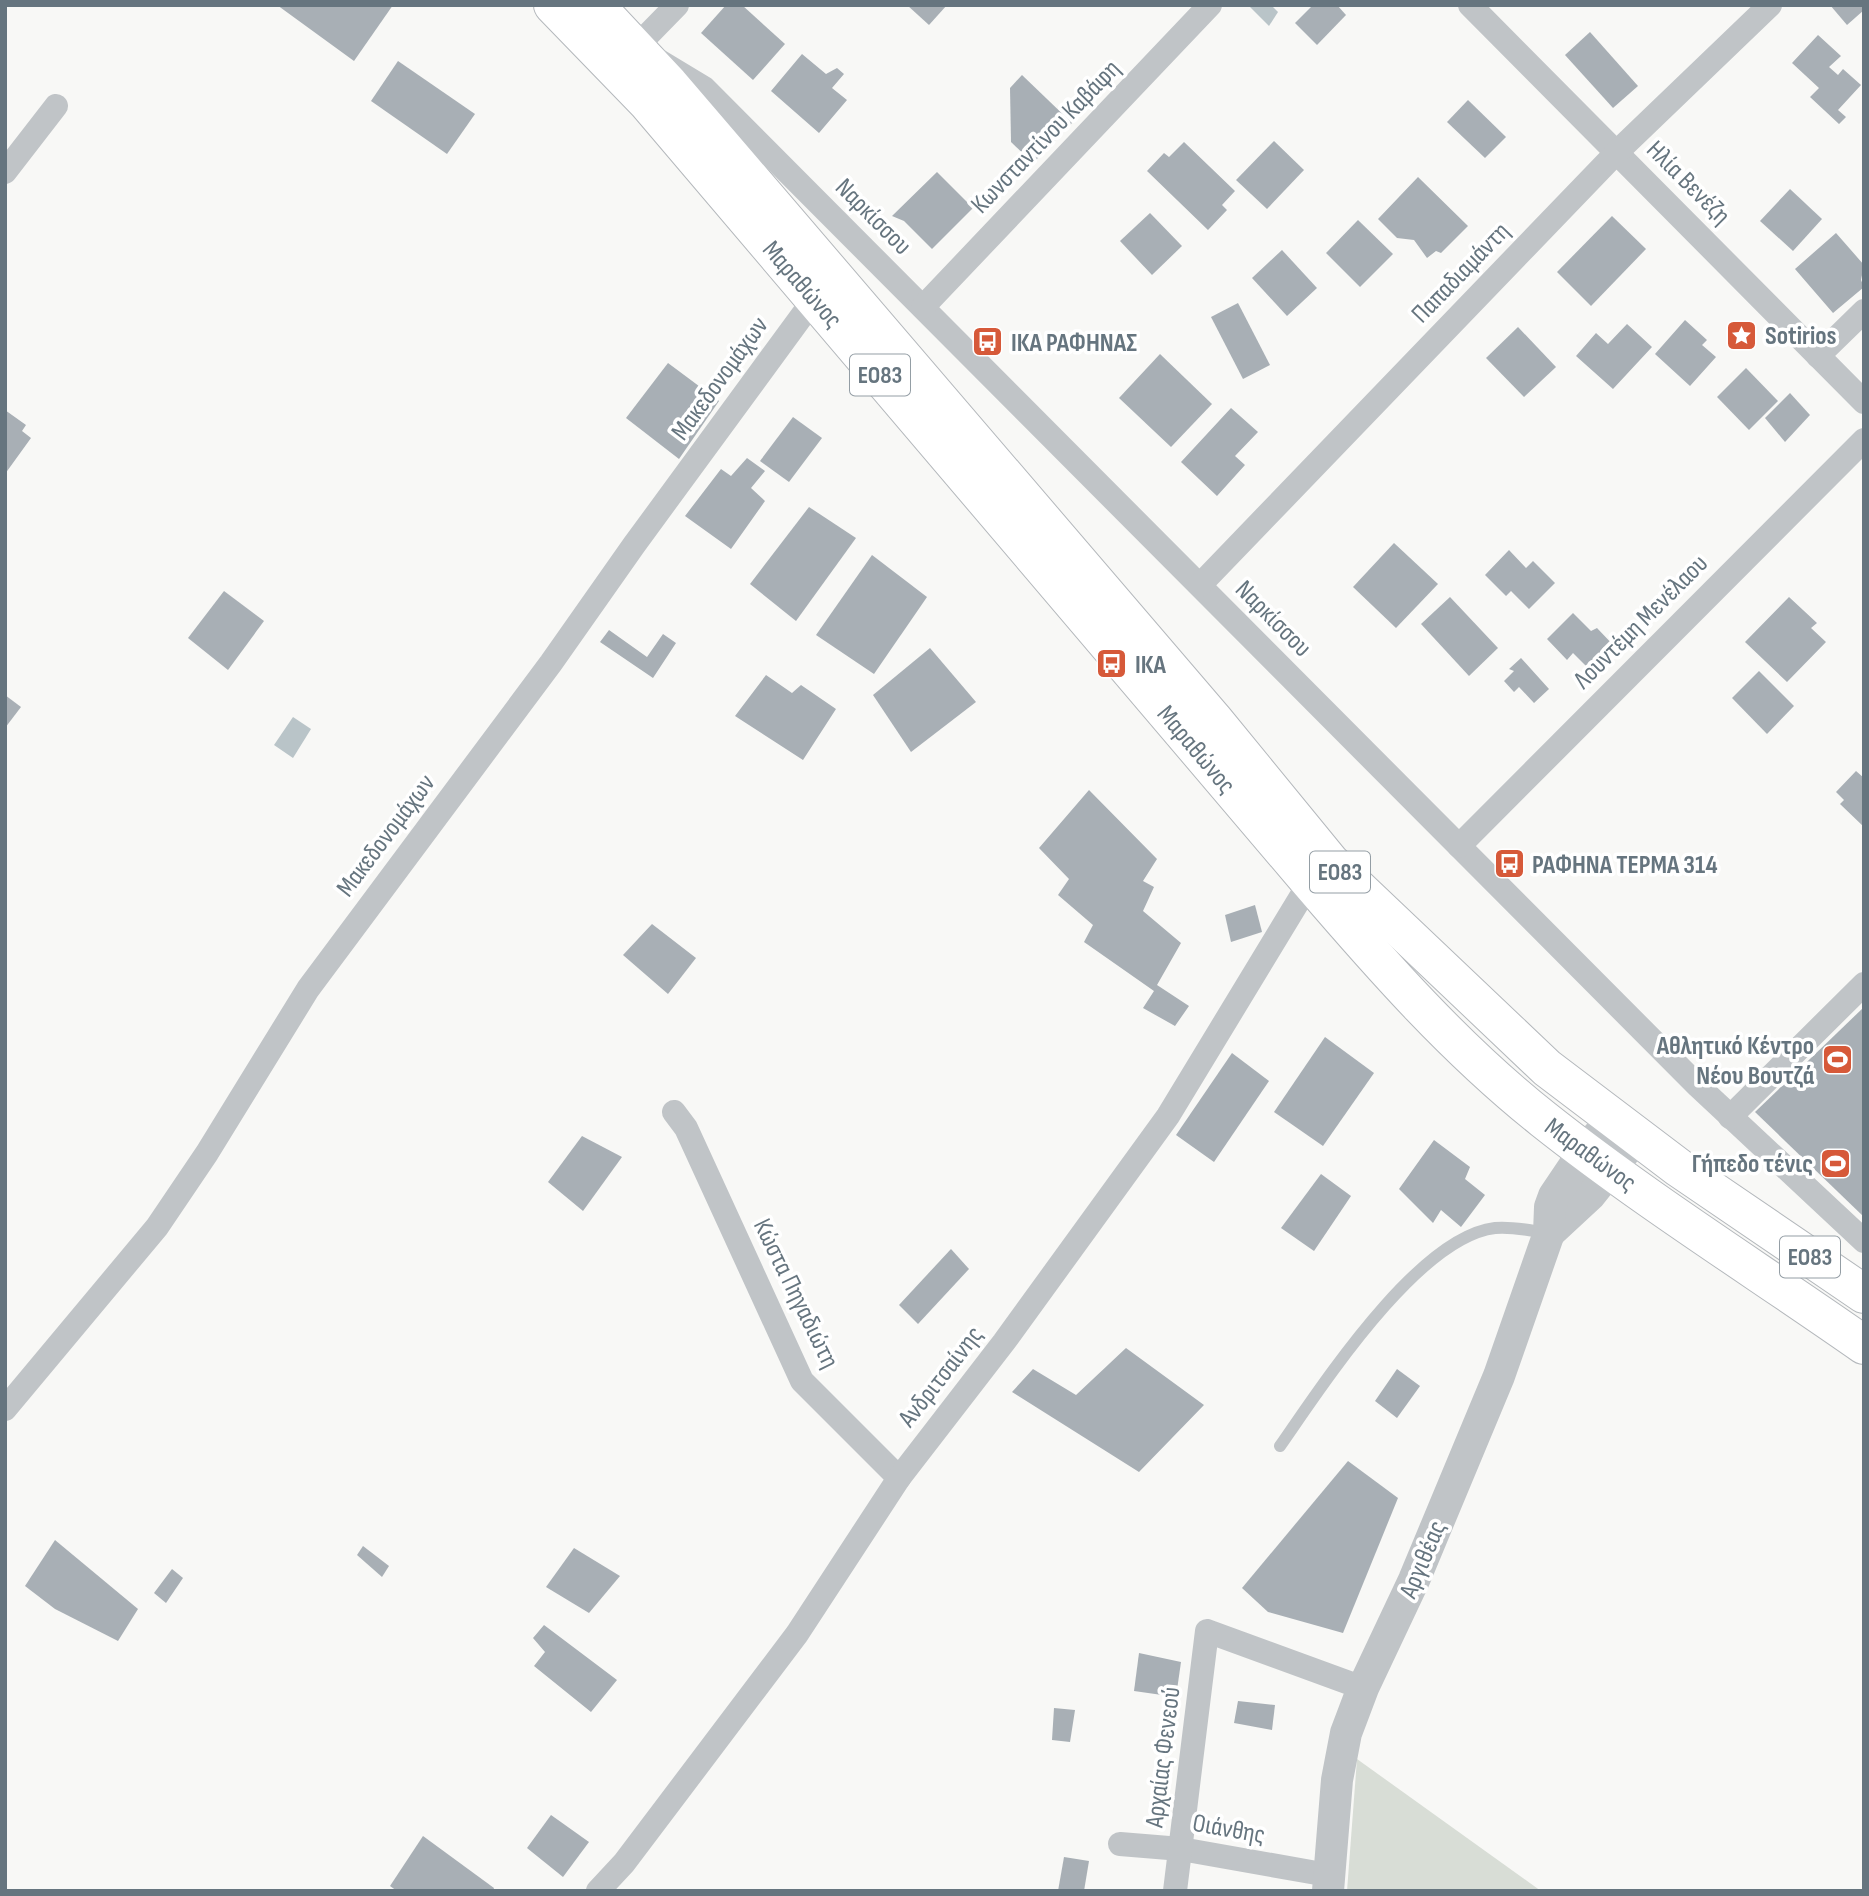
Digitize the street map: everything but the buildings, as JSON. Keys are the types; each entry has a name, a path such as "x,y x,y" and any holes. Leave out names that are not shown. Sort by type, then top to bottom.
{"main road":[{"name":"Μαραθώνος","path":"553,5 647,102 1310,883 1406,992 1462,1048 1542,1119 1864,1345"},
{"name":"Μαραθώνος","path":"595,5 636,47 1111,600 1330,862 1487,1014 1547,1068 1625,1128 1864,1294"}],"street":[{"path":"636,47 677,5"},
{"name":"Κωνσταντίνου Καβάφη","path":"923,307 1210,5"},
{"name":"Ηλία Βενέζη","path":"1470,5 1864,402"},
{"name":"Παπαδιαμάντη","path":"1200,585 1617,152 1770,5"},
{"name":"Ναρκίσσου","path":"636,47 704,88 1730,1117 1864,1241"},
{"path":"5,172 57,106"},
{"name":"Μακεδονομάχων","path":"5,1409 157,1227 207,1153 308,989 551,663 815,298"},
{"path":"1818,356 1864,311"},
{"name":"Λουντέμη Μενέλαου","path":"1459,846 1864,440"},
{"name":"Ανδριτσαίνης","path":"598,1891 624,1863 797,1634 899,1478 1004,1342 1168,1116 1310,883"},
{"path":"1730,1117 1864,984"},
{"name":"Κώστα Πηγαδιώτη","path":"674,1111 686,1128 802,1381 899,1478"},
{"name":"Αργιθέας","path":"1328,1883 1339,1769 1346,1733 1363,1688 1414,1580 1499,1376 1549,1233 1550,1207 1554,1196 1598,1160 1625,1128"},
{"name":"Αρχαίας Φενεού","path":"1175,1891 1207,1631 1363,1688"},
{"name":"Οιάνθης","path":"1120,1844 1181,1849 1328,1883"}],"lane":[{"path":"1280,1446 1344,1355 1415,1276 1449,1246 1494,1228 1549,1233"}],"shaded area":[{"path":"1248,5 1271,5 1278,12 1269,26"},
{"path":"293,717 311,729 293,758 274,745"},
{"path":"1357,1759 1541,1891 1347,1891"}],"place":[{"name":"Sotirios","path":"1742,335"},
{"name":"ΙΚΑ ΡΑΦΗΝΑΣ","path":"988,342"},
{"name":"ΙΚΑ","path":"1112,664"},
{"name":"ΡΑΦΗΝΑ ΤΕΡΜΑ 314","path":"1509,864"},
{"name":"Αθλητικό Κέντρο Νέου Βουτζά","path":"1837,1060"},
{"name":"Γήπεδο τένις","path":"1836,1163"}]}
